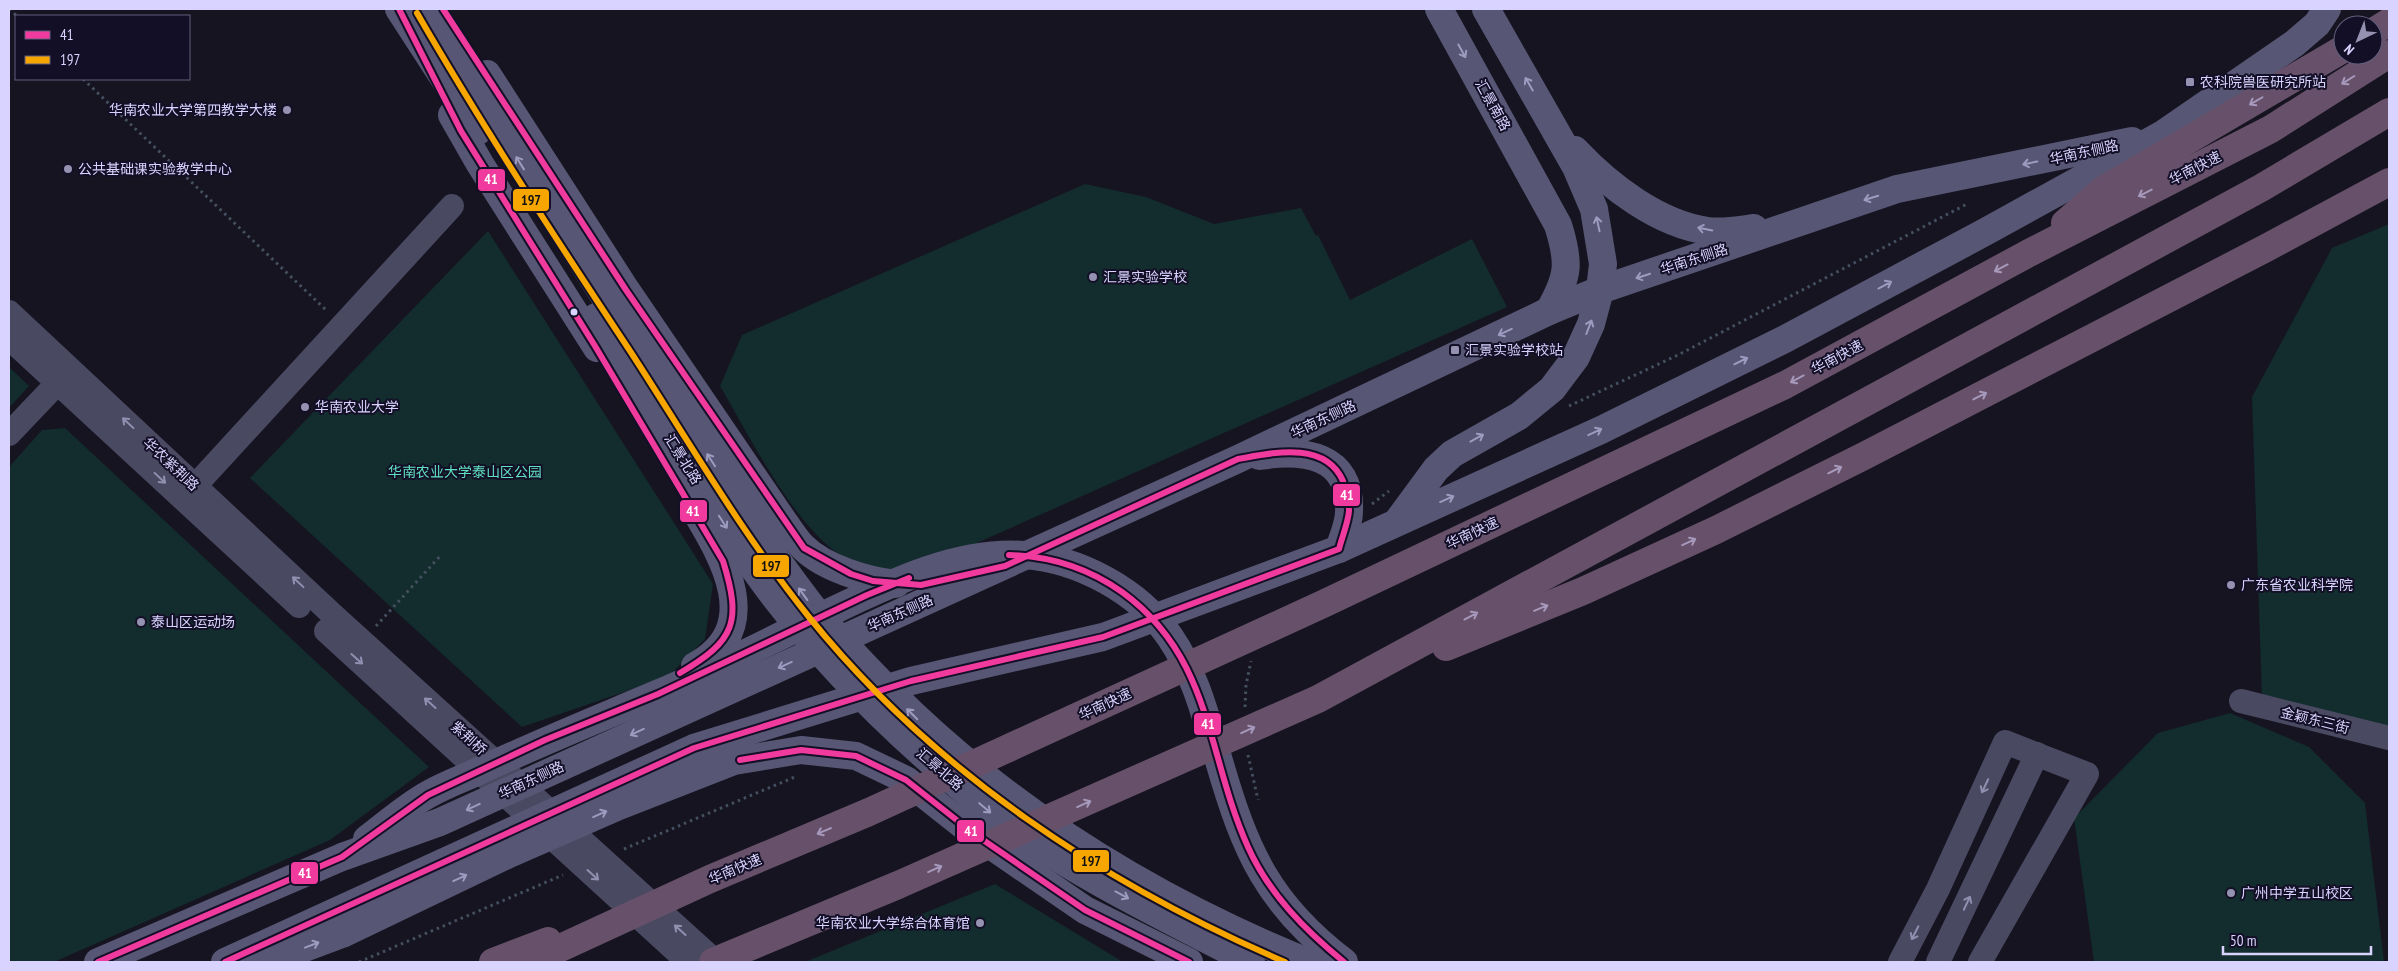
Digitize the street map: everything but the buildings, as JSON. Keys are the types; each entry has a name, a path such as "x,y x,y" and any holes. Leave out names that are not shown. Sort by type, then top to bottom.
{"highway":[{"name":"华南快速","path":"530,962 710,879 869,812 1305,612 1768,393 2029,253 2271,129 2389,54"},
{"path":"2029,253 2103,190 2333,56"},
{"path":"1318,699 2261,188 2389,112"},
{"path":"714,962 898,885 1318,699 1583,591 1716,530 1872,452 2268,247 2389,182"},
{"path":"493,962 710,879"},
{"path":"739,962 898,885"}],"street":[{"path":"442,9 626,290 784,522 804,548 851,574 873,581 893,584 921,585 1005,566"},
{"name":"汇景南路","path":"1438,9 1547,202 1565,247 1567,268 1560,292 1549,311"},
{"path":"1396,523 1436,469 1452,454 1519,416 1552,389 1576,357 1591,324 1600,290 1603,264 1594,209 1554,126 1486,9"},
{"name":"华南东侧路","path":"225,962 694,748 911,681 1103,637 1340,549 1601,430 1785,339 2163,134 2295,43 2317,24 2326,9"},
{"path":"411,14 460,131 595,346 708,532 723,561 734,593 733,624 724,640 703,661 602,716"},
{"name":"汇景北路","path":"411,14 575,268 757,530 810,604 863,664 922,723 970,766 1026,810 1093,854 1177,904 1274,949 1307,962"},
{"path":"1554,126 1602,177 1624,195 1679,222 1707,231 1733,231 1805,220"},
{"name":"华南东侧路","path":"98,962 342,857 440,822 1005,566 1238,459 1549,311 1600,290 1897,190 2163,134"},
{"path":"189,493 452,206"},
{"name":"汇景北路","path":"575,268 723,522 767,587 808,638 871,707 926,758 1003,822 1074,869 1250,962"},
{"name":"华农紫荆路","path":"9,312 64,376 327,621"},
{"name":"华农紫荆路","path":"9,338 64,376"},
{"path":"9,434 64,376"},
{"path":"1238,459 1280,452 1295,452 1311,454 1327,461 1340,474 1347,492 1349,512 1340,549"},
{"path":"342,857 428,795 602,716 658,694 867,595 936,567 995,556 1023,555 1072,565 1095,575 1134,600 1152,615 1169,635 1191,674 1202,700 1234,810 1248,848 1266,881 1294,917 1344,962"},
{"name":"紫荆桥","path":"327,621 362,641 714,962"},
{"name":"紫荆桥","path":"327,621 688,962"},
{"name":"金颖东三街","path":"2242,701 2389,738"},
{"path":"1900,962 1938,889 2005,742 2087,774 1980,962"},
{"path":"267,962 342,934 507,855 619,806 734,761 801,750 856,756 906,780 972,833 1085,910 1189,962"},
{"path":"1938,962 2037,754"}],"path":[{"path":"83,80 342,325"},
{"path":"362,641 442,554"}],"green space":[{"path":"1085,184 1146,197 1214,224 1301,208 1316,236 1318,235 1350,300 1472,239 1507,307 905,575 868,567 847,559 828,546 792,506 720,386 742,335"},
{"path":"2389,224 2389,729 2262,699 2252,397 2332,248"},
{"name":"华南农业大学泰山区公园","path":"488,231 713,584 705,639 668,677 522,727 250,478"},
{"path":"9,367 29,386 9,408"},
{"name":"泰山区运动场","path":"65,428 429,767 330,840 54,962 9,962 9,467 42,430"},
{"name":"广州中学五山校区","path":"2230,713 2309,747 2365,803 2384,962 2094,962 2074,818 2158,733"},
{"name":"华南农业大学综合体育馆","path":"995,884 1123,962 805,962"}],"transit line":[{"name":"41","path":"399,9 461,131 595,346 723,561 732,600 732,615 729,628 723,640 713,651 680,673"},
{"name":"41","path":"225,962 694,748 911,681 1103,637 1339,549 1347,520 1349,507 1346,492 1343,481 1335,468 1324,459 1311,454 1296,452 1266,454 1238,459 1005,566 921,585 873,581 851,574 804,548 626,290 443,9"},
{"name":"197","path":"417,13 522,185 739,521 809,617 858,673 911,725 967,774 1026,818 1088,859 1152,897 1218,931 1285,962"},
{"name":"41","path":"1009,555 1054,561 1096,576 1122,592 1152,618 1174,647 1191,677 1203,709 1234,812 1257,864 1277,896 1289,910 1344,962"},
{"name":"41","path":"98,962 342,857 428,795 545,740 658,694 867,595 909,578"},
{"name":"41","path":"740,760 801,750 856,756 906,780 973,833 1085,910 1189,962"}],"place":[{"name":"农科院兽医研究所站","path":"2190,82"},
{"name":"华南农业大学第四教学大楼","path":"287,110"},
{"name":"公共基础课实验教学中心","path":"68,169"},
{"name":"汇景实验学校","path":"1093,277"},
{"name":"汇景实验学校站","path":"1455,350"},
{"name":"华南农业大学","path":"305,407"},
{"name":"广东省农业科学院","path":"2231,585"},
{"name":"泰山区运动场","path":"141,622"},
{"name":"广州中学五山校区","path":"2231,893"},
{"name":"华南农业大学综合体育馆","path":"980,923"}]}
